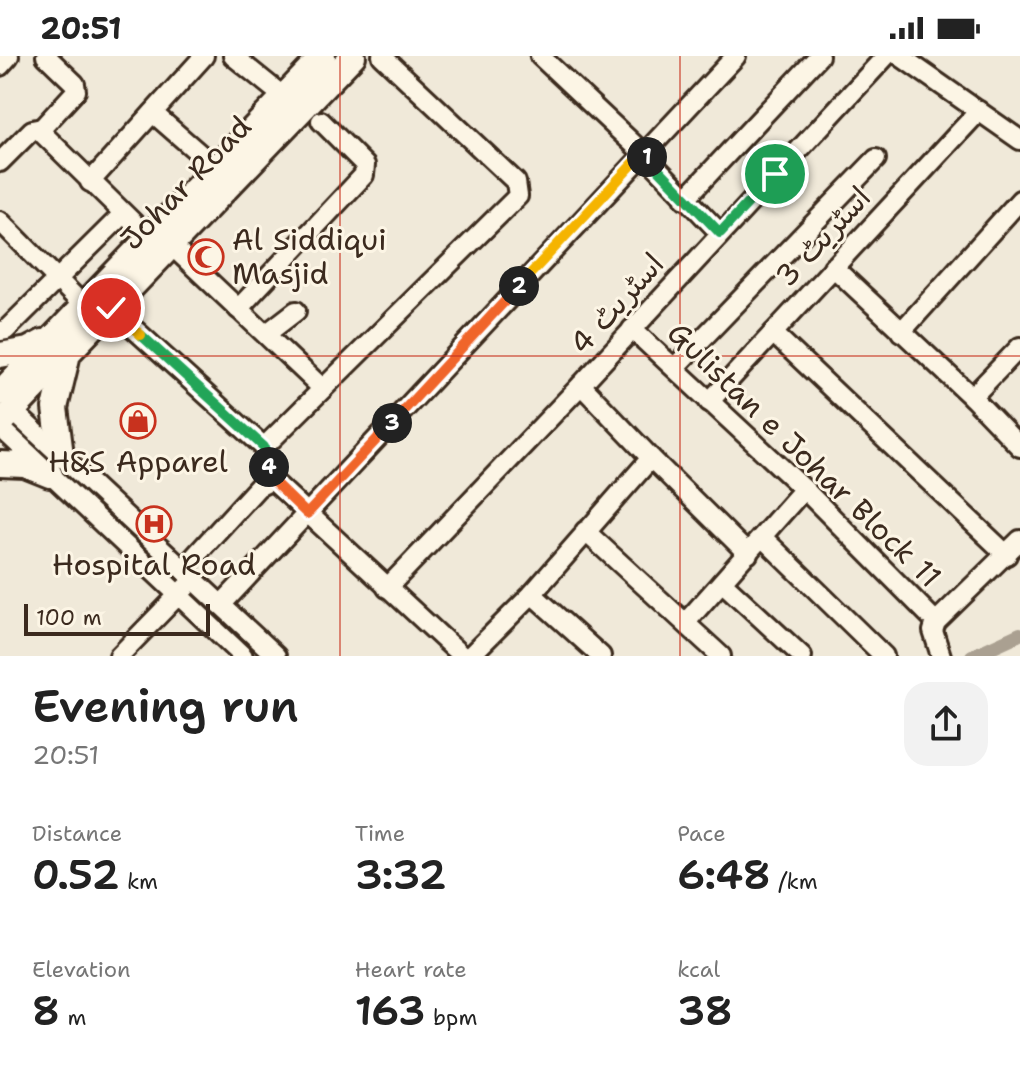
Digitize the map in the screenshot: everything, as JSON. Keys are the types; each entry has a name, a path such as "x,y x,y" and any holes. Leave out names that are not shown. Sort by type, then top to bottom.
{"main road":[{"name":"Johar Road","path":"62,344 111,308 216,168 323,56"},
{"name":"Johar Road","path":"3,414 62,344 83,305 160,242 353,56"},
{"path":"0,355 62,344 55,408 56,465 0,464"}],"street":[{"path":"0,65 9,56"},
{"path":"0,162 32,130 42,128 76,91 75,84 46,56"},
{"path":"90,182 204,56"},
{"path":"233,56 284,97"},
{"path":"264,447 518,196 520,189 382,56"},
{"path":"540,56 643,153 720,233"},
{"path":"221,605 736,56"},
{"path":"685,199 819,56"},
{"name":"اسٹریٹ 4","path":"387,588 581,385 886,56"},
{"path":"900,56 1020,140"},
{"name":"اسٹریٹ 3","path":"709,402 979,111"},
{"path":"153,113 216,168"},
{"path":"238,309 364,175 365,165 321,121"},
{"path":"42,128 43,134 122,215 160,242 238,309 322,388"},
{"path":"675,367 876,159"},
{"path":"901,332 1020,200"},
{"path":"0,331 6,330 122,215"},
{"path":"0,221 83,305"},
{"path":"833,267 1017,436"},
{"path":"111,308 264,447 272,480 462,656"},
{"path":"266,334 296,311"},
{"name":"Gulistan e Johar Block 11","path":"632,329 804,489 936,622"},
{"path":"773,333 1007,555"},
{"path":"972,397 1020,347"},
{"path":"581,385 748,554"},
{"path":"3,414 56,465 178,595 243,656"},
{"path":"470,656 532,594 651,458"},
{"path":"56,465 188,574 276,656"},
{"path":"119,656 178,595 188,574 258,487 272,480"},
{"path":"687,621 804,489"},
{"path":"585,531 687,621 721,656"},
{"path":"762,537 884,656"},
{"path":"937,655 933,631 936,622 1020,540"},
{"path":"722,582 802,656"},
{"path":"532,594 601,656"}],"waterway":[{"path":"972,656 1020,634"}],"place":[{"name":"Al Siddiqui Masjid","path":"206,257"},
{"name":"H&S Apparel","path":"138,421"},
{"name":"Hospital Road","path":"154,524"}],"route":[{"path":"111,308 264,447 272,480 307,514 643,153 720,233 775,174"}]}
